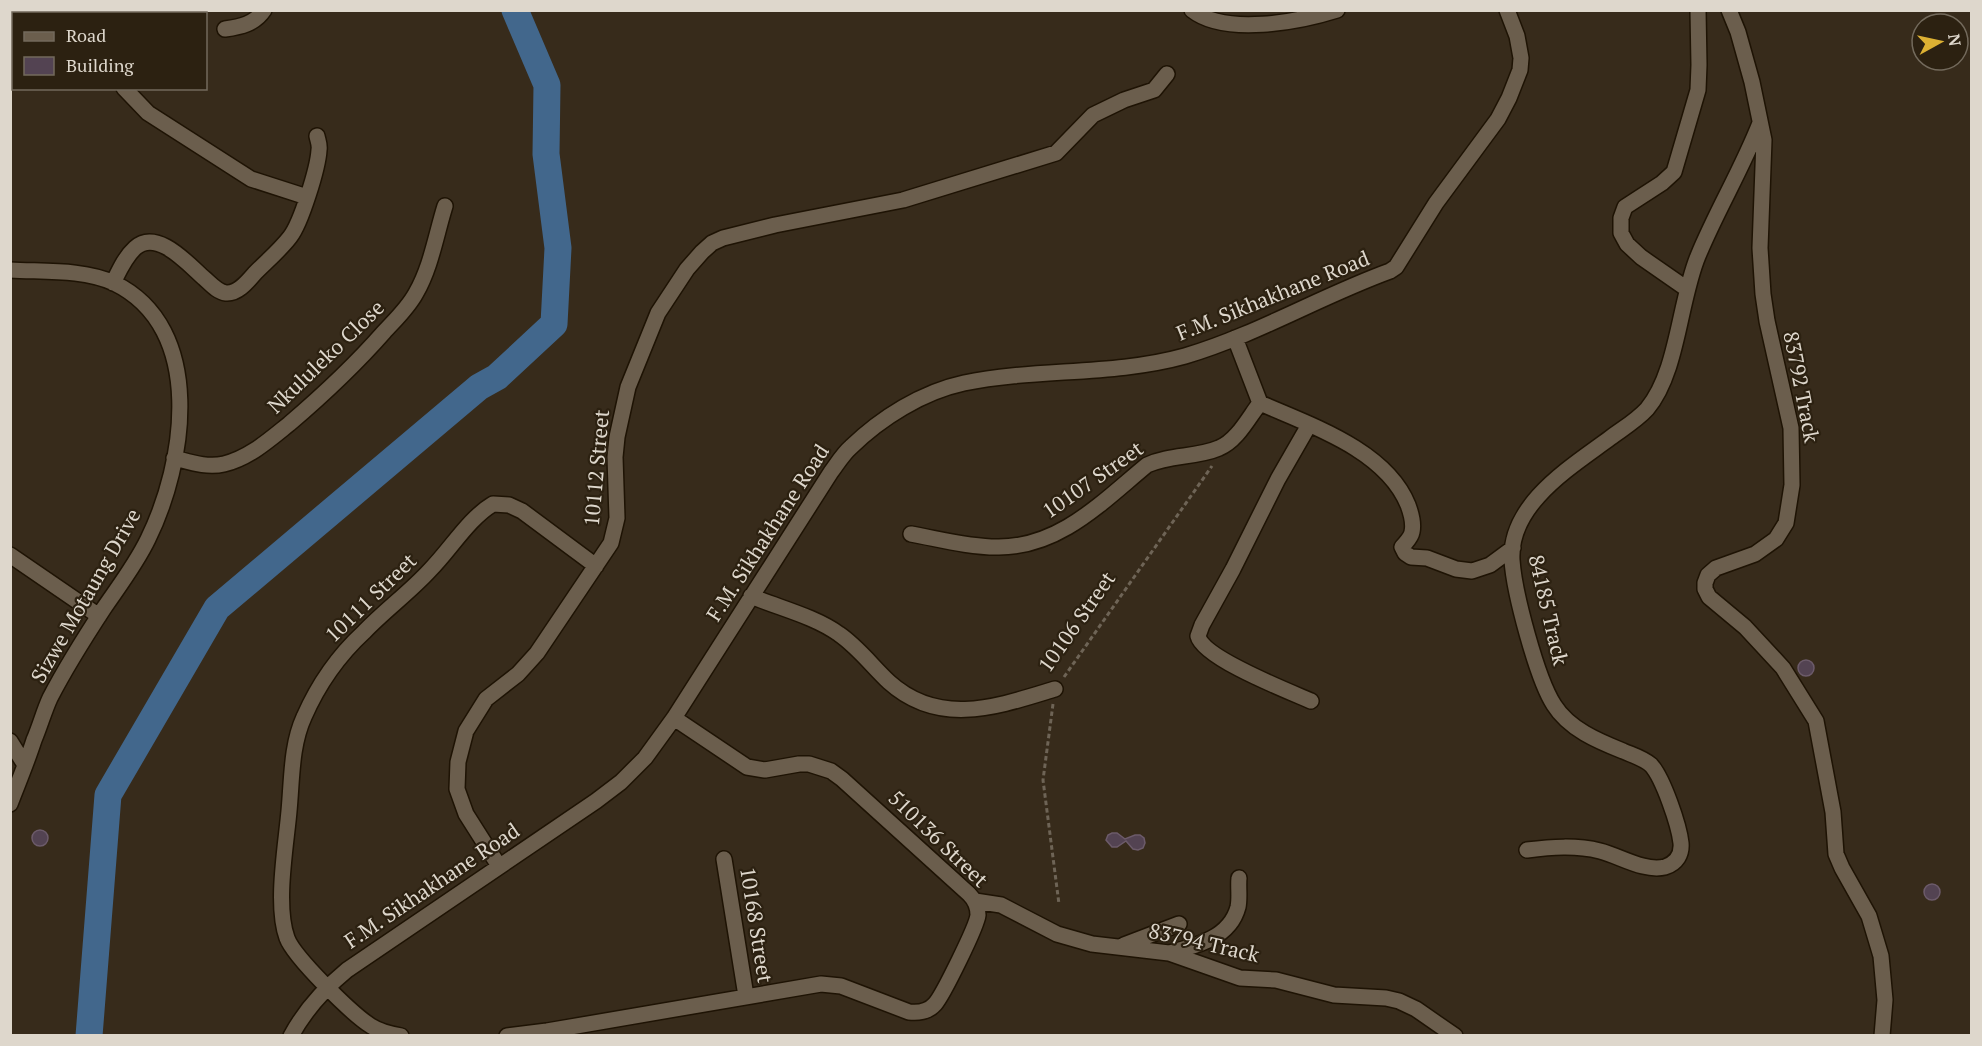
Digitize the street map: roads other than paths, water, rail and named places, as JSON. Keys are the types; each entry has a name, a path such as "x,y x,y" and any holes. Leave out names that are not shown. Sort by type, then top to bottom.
{"street":[{"path":"225,29 243,26 254,21 264,10"},
{"path":"1192,10 1214,22 1233,25 1280,22 1337,10"},
{"name":"F.M. Sikhakhane Road","path":"291,1035 327,986 347,970 621,782 645,758 674,718 831,472 850,448 893,414 941,390 963,384 1035,374 1131,367 1187,355 1235,338 1396,267 1436,203 1498,119 1509,98 1520,70 1521,58 1517,36 1507,10"},
{"path":"1687,289 1641,257 1627,244 1621,233 1621,218 1625,207 1662,183 1674,172 1698,90 1698,10"},
{"name":"83792 Track","path":"1729,10 1738,32 1752,82 1765,155 1760,248 1763,294 1791,428 1792,485 1786,523 1776,539 1755,554 1716,568 1708,575 1704,583 1709,597 1745,627 1783,668 1816,721 1833,812 1836,854 1869,916 1881,956 1885,992 1882,1035"},
{"name":"10112 Street","path":"499,866 459,799 458,762 466,731 486,699 529,663 611,543 616,525 616,447 628,387 658,313 687,269 712,243 737,233 903,200 1056,153 1093,115 1124,100 1154,90 1167,74"},
{"path":"125,90 148,113 251,179 307,197"},
{"name":"84185 Track","path":"1527,850 1558,847 1580,848 1600,851 1656,868 1676,861 1681,848 1680,834 1672,808 1651,765 1587,735 1563,717 1554,705 1538,668 1525,620 1514,574 1513,548 1518,528 1526,512 1537,499 1576,463 1636,419 1647,408 1664,379 1698,255 1743,165 1760,123"},
{"path":"113,283 128,255 135,247 143,242 150,242 165,247 180,257 218,290 225,293 242,287 292,236 307,197 319,151 317,136"},
{"name":"Nkululeko Close","path":"174,458 204,465 222,465 237,460 267,441 332,387 376,341 415,295 423,279 445,206"},
{"name":"Sizwe Motaung Drive","path":"10,270 83,275 113,283 141,302 166,334 178,373 179,395 174,458 167,491 147,541 49,700 10,804"},
{"path":"1235,338 1260,402 1351,446 1366,456 1398,486 1411,511 1412,519 1412,532 1402,547 1405,553 1411,557 1427,558 1456,569 1472,572 1490,565 1513,548"},
{"name":"10107 Street","path":"910,534 979,546 1005,547 1044,539 1073,525 1147,465 1158,460 1220,448 1228,442 1260,402"},
{"path":"1309,425 1278,479 1233,569 1199,630 1198,636 1202,645 1225,661 1311,701"},
{"name":"10111 Street","path":"327,986 292,949 286,937 282,903 284,857 297,737 304,717 331,669 357,638 411,590 475,519 493,504 509,505 522,511 596,566"},
{"path":"10,555 99,616"},
{"path":"751,596 837,633 850,642 890,683 914,698 931,704 961,710 989,708 1055,689"},
{"name":"510136 Street","path":"507,1035 547,1031 821,984 834,984 852,989 909,1012 918,1013 935,1004 942,993 975,927 978,917 975,900 843,779 831,771 799,764 765,770 747,767 674,718"},
{"path":"10,741 26,765"},
{"name":"10168 Street","path":"724,860 746,996"},
{"path":"1169,953 1203,944 1215,938 1227,926 1238,906 1239,878"},
{"name":"83794 Track","path":"975,900 1001,905 1057,934 1092,944 1169,953 1240,978 1276,980 1334,995 1399,1001 1416,1009 1455,1035"},
{"path":"1118,947 1179,924"},
{"path":"327,986 372,1027 382,1032 401,1035"}],"waterway":[{"path":"89,1036 108,795 217,608 479,387 497,377 554,324 558,248 546,154 547,85 515,10"}]}
